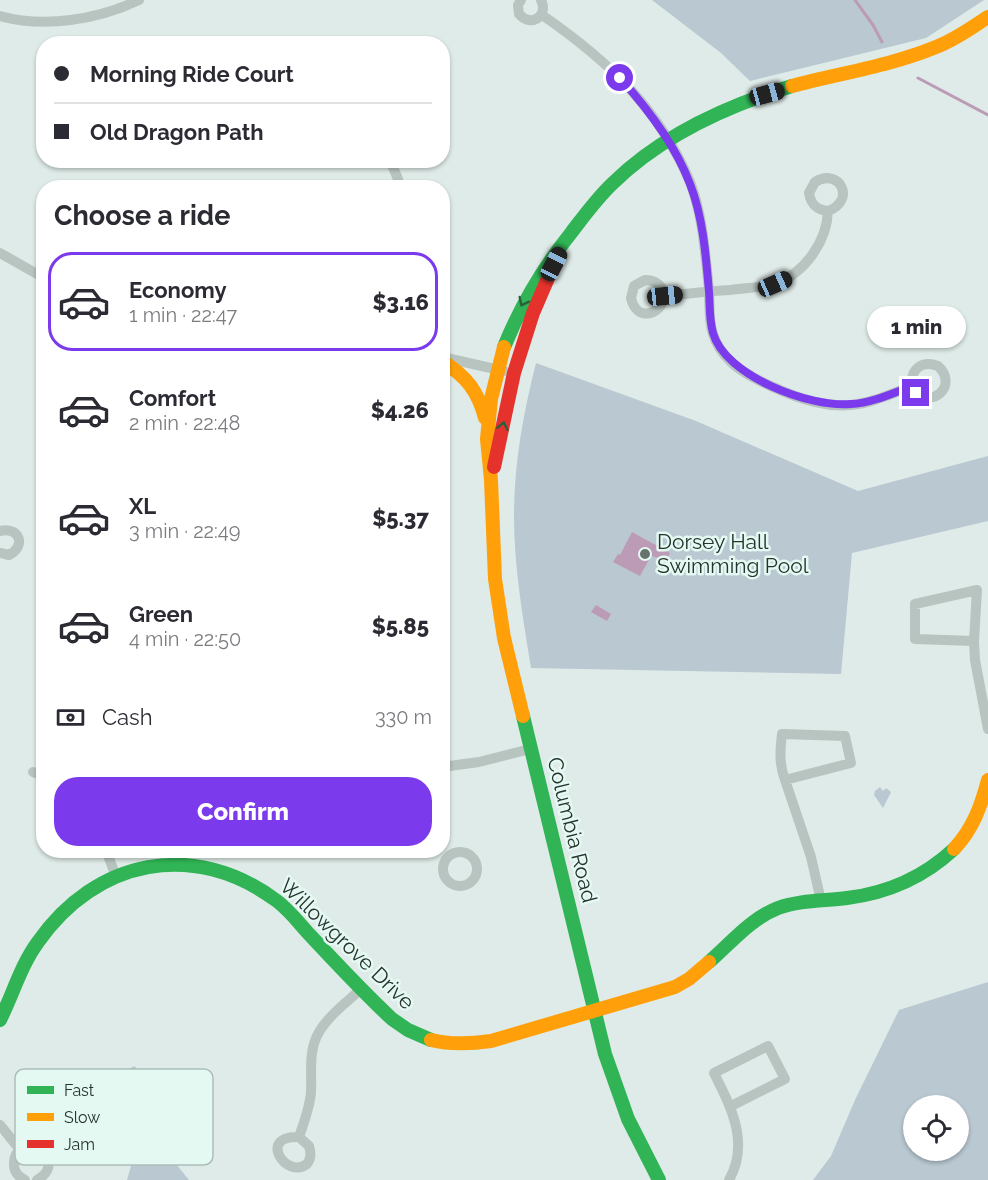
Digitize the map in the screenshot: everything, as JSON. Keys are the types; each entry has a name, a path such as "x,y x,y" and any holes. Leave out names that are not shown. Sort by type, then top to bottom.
{"street":[{"path":"0,16 28,21 68,20 113,10 139,0"},
{"path":"521,0 518,10 522,18 532,21 542,15 544,10 541,0"},
{"path":"542,15 576,37 619,76 643,103 668,140 690,184 696,202 709,291 710,321 720,349 729,361 754,377 817,403 834,405 864,402 912,386"},
{"name":"Columbia Road","path":"659,1180 621,1104 605,1054 510,665 496,592 492,545 487,427 497,369 520,308 534,283 568,237 613,183 633,165 668,140 733,106 767,94 936,49 988,17"},
{"path":"665,296 759,287 775,284 788,278 800,270 817,248 828,222 828,211"},
{"name":"Columbia Road","path":"491,479 514,373 533,313 568,237"},
{"path":"0,253 36,273"},
{"path":"450,360 514,373"},
{"path":"450,365 474,386 479,395 487,427"},
{"path":"0,531 12,530 17,534 19,544 14,553 9,555 0,553"},
{"path":"974,641 915,639 915,604 977,590 975,660 988,729"},
{"path":"785,780 851,763 845,736 782,734 779,758 785,780 811,857 821,901"},
{"path":"450,766 479,762 530,749"},
{"name":"Willowgrove Drive","path":"0,1020 27,958 52,921 69,905 115,874 139,868 178,864 213,869 247,881 278,902 395,1022 422,1038 456,1045 473,1045 491,1041 660,993 684,982 712,962 762,917 787,906 884,892 929,871 955,848 975,820 988,780"},
{"path":"109,858 115,874"},
{"path":"299,1137 309,1103 310,1060 315,1040 326,1023 361,989"},
{"path":"729,1180 737,1162 739,1150 736,1125 731,1106 714,1073 768,1046 784,1079 731,1106"},
{"path":"0,1125 15,1144"},
{"path":"15,1162 18,1175 25,1180"},
{"path":"37,1180 45,1174 48,1165"}],"shaded area":[{"path":"652,0 984,0 926,38 750,81 721,53"},
{"path":"536,363 696,421 858,491 988,456 988,521 852,553 841,674 531,668 517,574 514,517 520,439"},
{"name":"Dorsey Hall Swimming Pool","path":"632,532 670,553 666,560 651,556 640,576 613,562 618,554 620,555"},
{"path":"596,605 611,614 607,621 591,612"},
{"path":"880,787 883,791 886,788 891,792 883,808 874,795"},
{"path":"988,982 988,1180 813,1180 831,1156 855,1100 899,1010"},
{"path":"131,1165 177,1165 189,1180 127,1180"}],"waterway":[{"path":"855,0 882,42"},
{"path":"918,78 988,115"}],"traffic: fast":[{"path":"504,347 525,302 542,273 586,214 613,183 652,150 696,124 743,103 792,86"},
{"path":"523,716 605,1054 628,1119 659,1180"},
{"path":"709,962 758,918 778,908 803,902 862,896 891,888 930,868 954,849"},
{"path":"0,1020 32,951 62,914 88,892 117,876 148,867 180,865 213,870 245,882 277,901 392,1019 408,1030 431,1040"}],"traffic: slow":[{"path":"792,86 919,54 950,41 988,17"},
{"path":"504,347 491,399 487,439 495,579 504,638 523,716"},
{"path":"450,366 458,372 475,392 485,418"},
{"path":"954,849 976,817 988,780"},
{"path":"431,1040 461,1044 491,1041 675,987 689,979 709,962"}],"traffic: jam":[{"path":"494,467 514,373 533,313 552,269"}],"place":[{"name":"Dorsey Hall Swimming Pool","path":"645,554"}],"route":[{"path":"620,78 643,103 668,140 690,184 700,220 709,291 710,321 720,349 729,361 754,377 817,403 853,404 912,386 916,393"}]}
